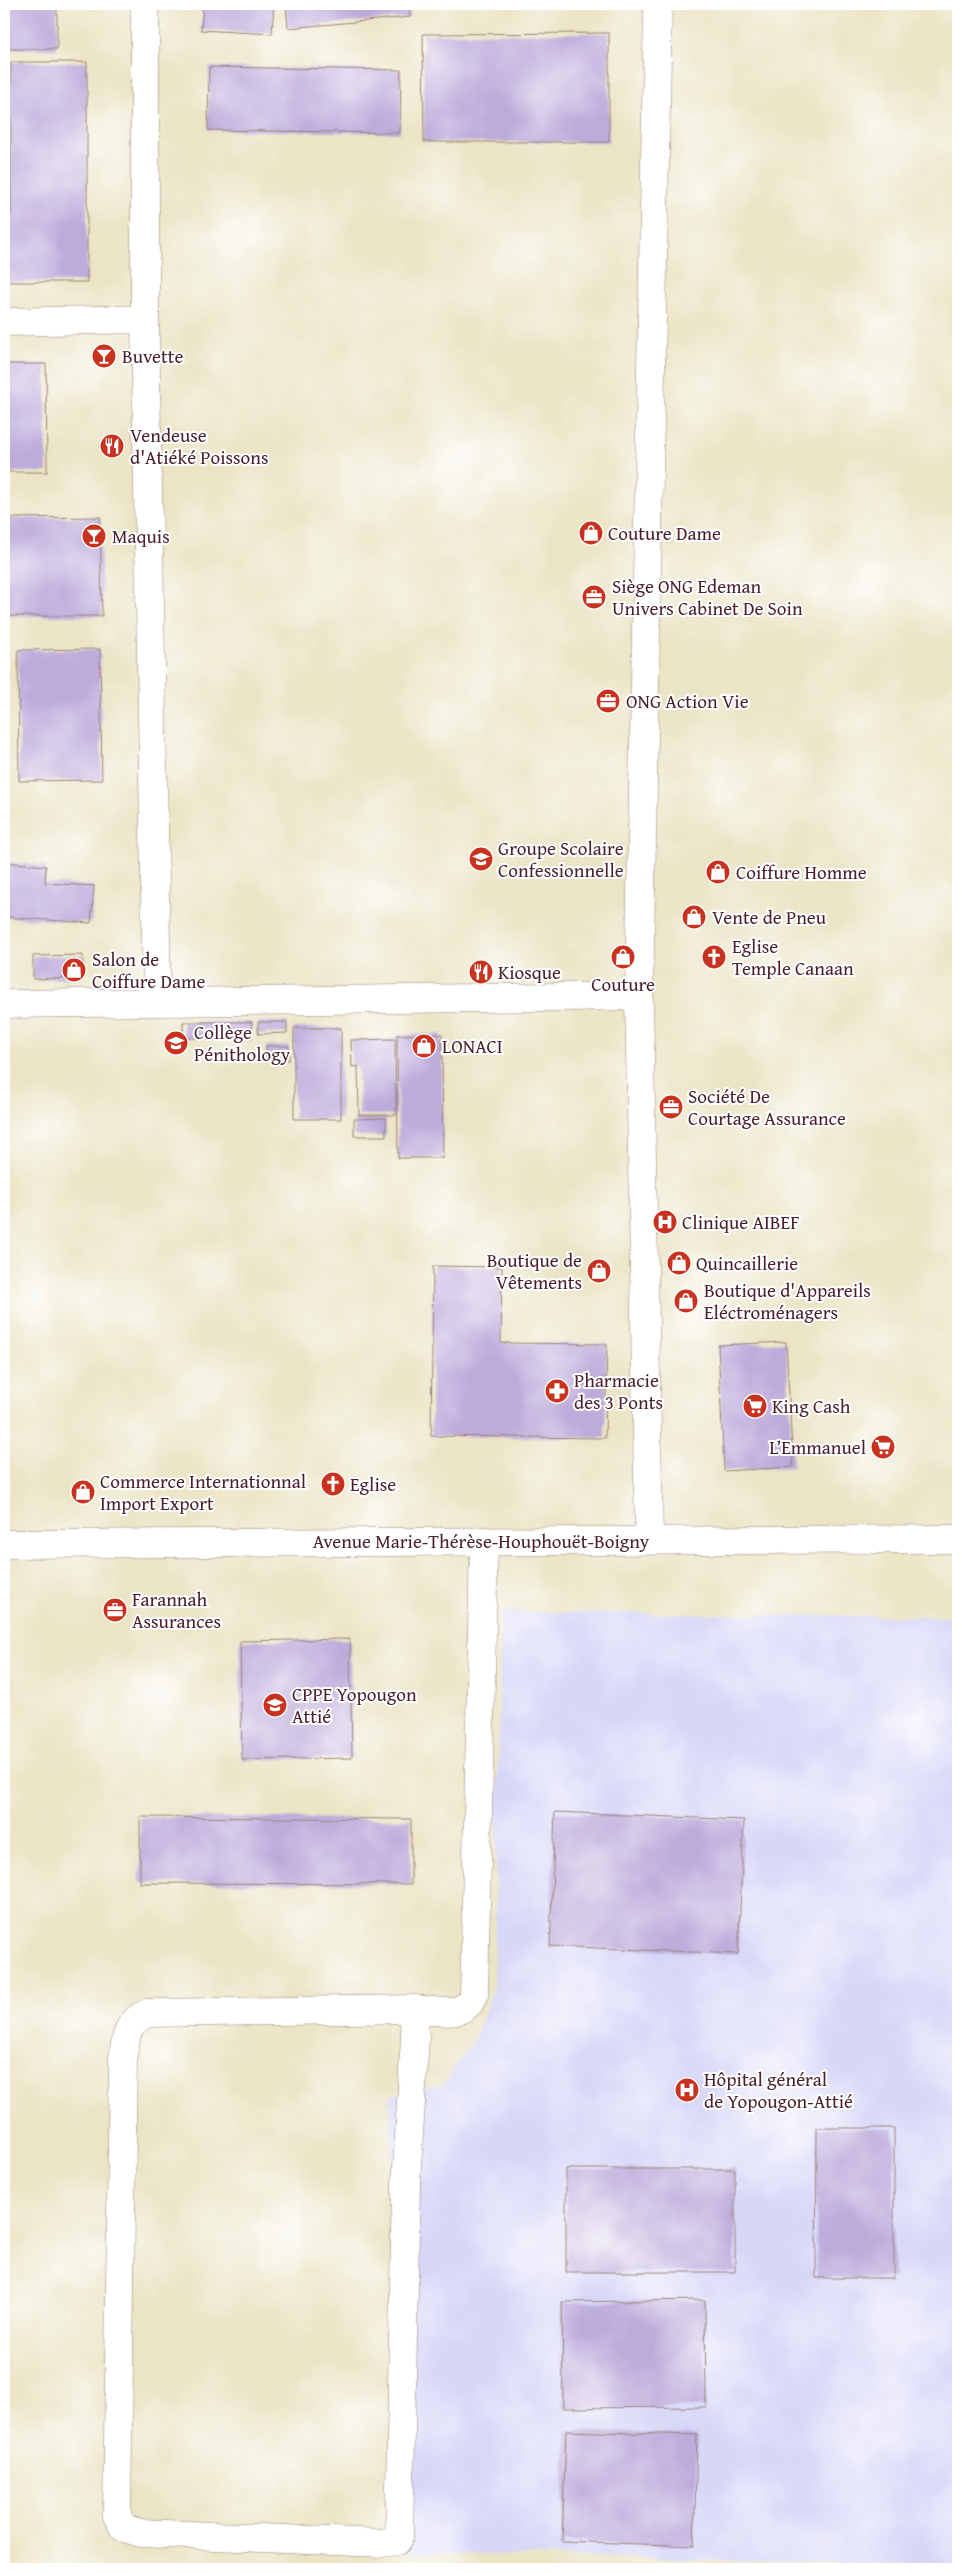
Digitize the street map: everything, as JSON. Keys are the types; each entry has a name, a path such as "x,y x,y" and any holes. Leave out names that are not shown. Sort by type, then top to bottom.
{"street":[{"path":"145,4 145,319 157,1000"},
{"path":"648,1539 639,996 658,4"},
{"path":"4,322 145,319"},
{"path":"4,1004 157,1000 639,996"},
{"name":"Avenue Marie-Thérèse-Houphouët-Boigny","path":"4,1544 648,1539 958,1539"},
{"path":"413,2009 415,2038 406,2184 399,2538 397,2541 382,2543 140,2533 124,2528 117,2516 123,2057 126,2034 134,2019 147,2013 413,2009 462,2010 469,2005 474,1996 484,1540"}],"shaded area":[{"name":"Hôpital général de Yopougon-Attié","path":"501,1612 958,1617 958,2565 403,2553 390,2095 443,2085 475,2037 494,1988"}],"building":[{"path":"4,4 57,4 57,49 4,49"},
{"path":"203,4 274,4 272,34 201,30"},
{"path":"286,4 409,4 410,17 288,28"},
{"path":"609,33 609,142 424,142 423,34"},
{"path":"11,62 87,62 87,282 4,282 4,215 11,215"},
{"path":"209,67 401,70 400,133 208,130"},
{"path":"4,364 46,364 47,472 4,472"},
{"path":"100,517 102,616 4,616 4,518"},
{"path":"100,649 102,780 19,781 18,650"},
{"path":"4,862 46,866 45,883 94,886 91,923 4,917"},
{"path":"83,955 83,978 33,979 33,956"},
{"path":"183,1022 252,1022 252,1038 183,1038"},
{"path":"258,1022 287,1022 287,1033 258,1034"},
{"path":"294,1028 341,1028 341,1119 294,1119"},
{"path":"442,1034 443,1158 398,1158 397,1035"},
{"path":"395,1039 396,1115 359,1115 358,1066 352,1067 351,1040"},
{"path":"266,1046 289,1046 289,1060 266,1060"},
{"path":"386,1118 386,1136 354,1136 354,1119"},
{"path":"433,1266 502,1267 501,1343 607,1344 605,1438 431,1436"},
{"path":"786,1342 793,1467 724,1471 718,1345"},
{"path":"350,1639 352,1758 242,1760 240,1641"},
{"path":"555,1812 744,1820 738,1954 550,1946"},
{"path":"140,1817 411,1819 411,1884 140,1883"},
{"path":"817,2128 894,2128 894,2278 816,2278"},
{"path":"566,2169 735,2169 735,2272 566,2272"},
{"path":"705,2300 706,2407 563,2408 562,2302"},
{"path":"566,2431 697,2435 694,2546 562,2541"}],"place":[{"name":"Buvette","path":"104,356"},
{"name":"Vendeuse d'Atiéké Poissons","path":"112,446"},
{"name":"Couture Dame","path":"591,533"},
{"name":"Maquis","path":"94,536"},
{"name":"Siège ONG Edeman Univers Cabinet De Soin","path":"594,597"},
{"name":"ONG Action Vie","path":"608,701"},
{"name":"Groupe Scolaire Confessionnelle","path":"481,859"},
{"name":"Coiffure Homme","path":"718,872"},
{"name":"Vente de Pneu","path":"694,917"},
{"name":"Couture","path":"623,957"},
{"name":"Eglise Temple Canaan","path":"714,957"},
{"name":"Salon de Coiffure Dame","path":"74,970"},
{"name":"Kiosque","path":"481,972"},
{"name":"Collège Pénithology","path":"176,1043"},
{"name":"LONACI","path":"424,1046"},
{"name":"Société De Courtage Assurance","path":"671,1107"},
{"name":"Clinique AIBEF","path":"665,1222"},
{"name":"Quincaillerie","path":"679,1263"},
{"name":"Boutique de Vêtements","path":"599,1271"},
{"name":"Boutique d'Appareils Eléctroménagers","path":"686,1301"},
{"name":"Pharmacie des 3 Ponts","path":"557,1391"},
{"name":"King Cash","path":"755,1406"},
{"name":"L’Emmanuel","path":"883,1447"},
{"name":"Eglise","path":"333,1484"},
{"name":"Commerce Internationnal Import Export","path":"83,1492"},
{"name":"Farannah Assurances","path":"115,1610"},
{"name":"CPPE Yopougon Attié","path":"275,1705"},
{"name":"Hôpital général de Yopougon-Attié","path":"687,2090"}]}
